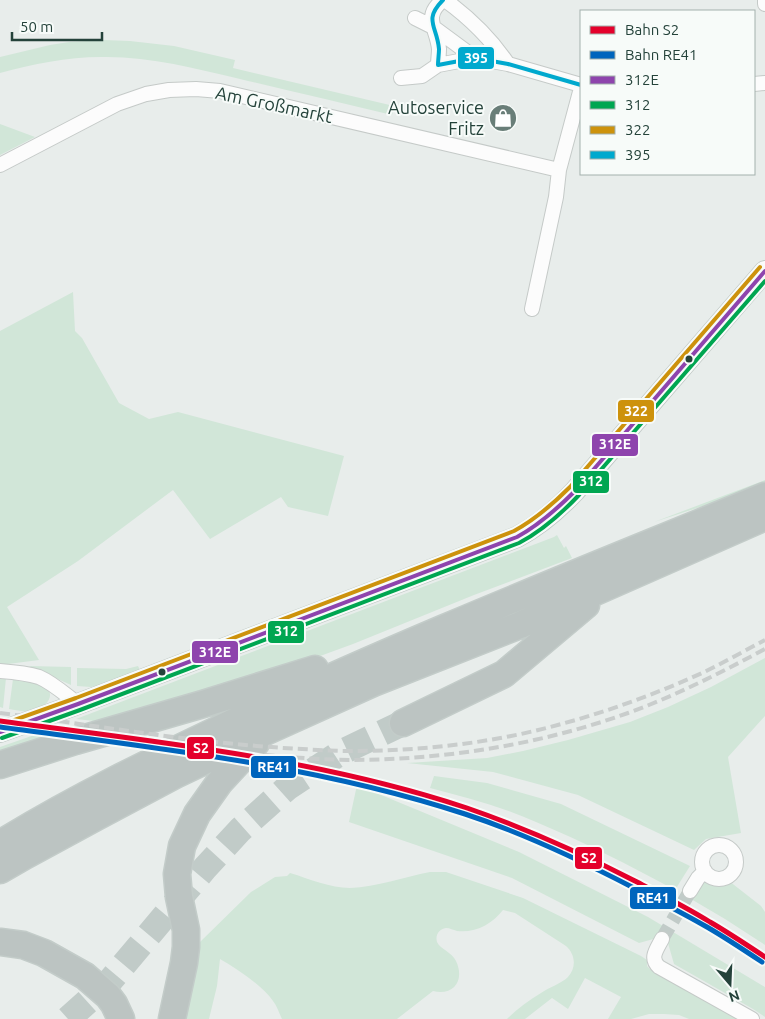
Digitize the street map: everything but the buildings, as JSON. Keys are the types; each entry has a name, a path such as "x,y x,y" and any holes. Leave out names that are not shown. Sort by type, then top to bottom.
{"highway":[{"path":"0,844 84,796 165,754 363,662 765,496"},
{"path":"0,870 167,780 267,731 373,683 520,624 765,516"},
{"path":"404,723 504,674 608,586"},
{"path":"0,765 428,635"},
{"path":"172,1019 186,947 186,930 179,897 177,874 182,846 196,814 219,784 267,731"},
{"path":"0,942 23,945 44,953 85,976 108,996 121,1019"}],"street":[{"path":"438,65 439,48 431,14 436,6 444,0 480,29 508,64"},
{"path":"764,0 765,4"},
{"path":"415,18 433,27 475,58"},
{"path":"401,78 422,76 438,65 475,58 508,64 580,86"},
{"name":"Am Großmarkt","path":"0,165 117,104 146,94 169,90 196,89 220,91 559,170"},
{"path":"532,309 556,197 559,170 580,90"},
{"path":"0,732 516,537 538,524 561,506 575,491 765,271"},
{"path":"0,671 40,678 78,704"},
{"path":"690,891 705,871"},
{"path":"662,939 654,955 655,964 752,1019"}],"green space":[{"path":"104,40 174,46 235,60 233,68 394,106 392,115 188,67 136,58 76,58 37,64 0,73 0,57 50,45"},
{"path":"0,124 35,137 0,155"},
{"path":"73,292 75,331 82,338 119,403 149,419 178,412 344,456 328,516 288,507 281,497 210,539 173,490 78,561 7,607 39,660 8,664 8,666 0,665 0,331"},
{"path":"765,480 765,486 654,522"},
{"path":"557,535 564,548 566,546 572,558 353,644 301,663 103,722 76,719 554,537"},
{"path":"765,658 765,716 728,757 741,833 706,839 694,850 578,795 493,772 407,763 487,758 568,740 630,722 711,687"},
{"path":"29,666 71,667 71,685"},
{"path":"138,666 140,670 100,685 91,687 77,686 77,668 126,669"},
{"path":"0,677 6,678 3,708 0,707"},
{"path":"13,679 41,684 49,691 49,699 43,706 33,711 24,712 9,709"},
{"path":"43,732 63,735 0,753 0,747"},
{"path":"434,776 487,783 561,804 690,866 675,890 589,846 523,817 484,803 430,788"},
{"path":"357,785 519,852 648,917 765,987 765,1017 674,964 668,943 657,938 639,943 512,878 349,822"},
{"path":"430,872 446,872 523,898 641,956 647,960 647,966 651,970 740,1019 689,1019 679,1015 649,1014 631,1019 608,1019 621,997 585,978 568,1009 552,998 525,1019 507,1019 532,999 568,977 573,969 574,961 566,946 515,913 503,910 489,923 471,931 457,931 446,928 440,931 437,935 437,942 456,961 459,974 456,985 447,991 433,991 397,1019 282,1019 274,1003 256,983 220,959 217,986 209,1019 181,1019 192,947 200,942 251,892 275,877 287,876 290,873 328,885 350,888 380,884"},
{"path":"705,879 729,881 761,906 765,912 765,945 691,899"}],"tunnel":[{"path":"68,1019 110,981 205,868 240,830 287,788 340,753 403,723"},
{"path":"662,939 690,891"}],"railway":[{"path":"0,713 189,739 264,747 350,751 431,747 512,736 600,713 635,701 702,673 765,640"},
{"path":"190,747 289,757 349,760 455,754 560,734 628,713 697,684 765,649"}],"rail line":[{"name":"S2","path":"0,721 177,745 294,764 352,776 467,808 531,833 615,871 692,911 765,957"},
{"name":"RE41","path":"0,727 176,751 293,770 408,797 465,814 529,838 612,877 698,922 762,962"}],"transit line":[{"name":"395","path":"443,0 432,18 438,41 438,65 475,58 508,64 580,85"},
{"name":"322","path":"0,725 76,698 514,531 544,511 570,487 760,267"},
{"name":"312E","path":"0,732 517,537 548,516 575,491 765,271"},
{"name":"312","path":"2,738 519,543 536,533 551,522 579,495 765,281"}],"place":[{"name":"Autoservice Fritz","path":"503,118"}]}
